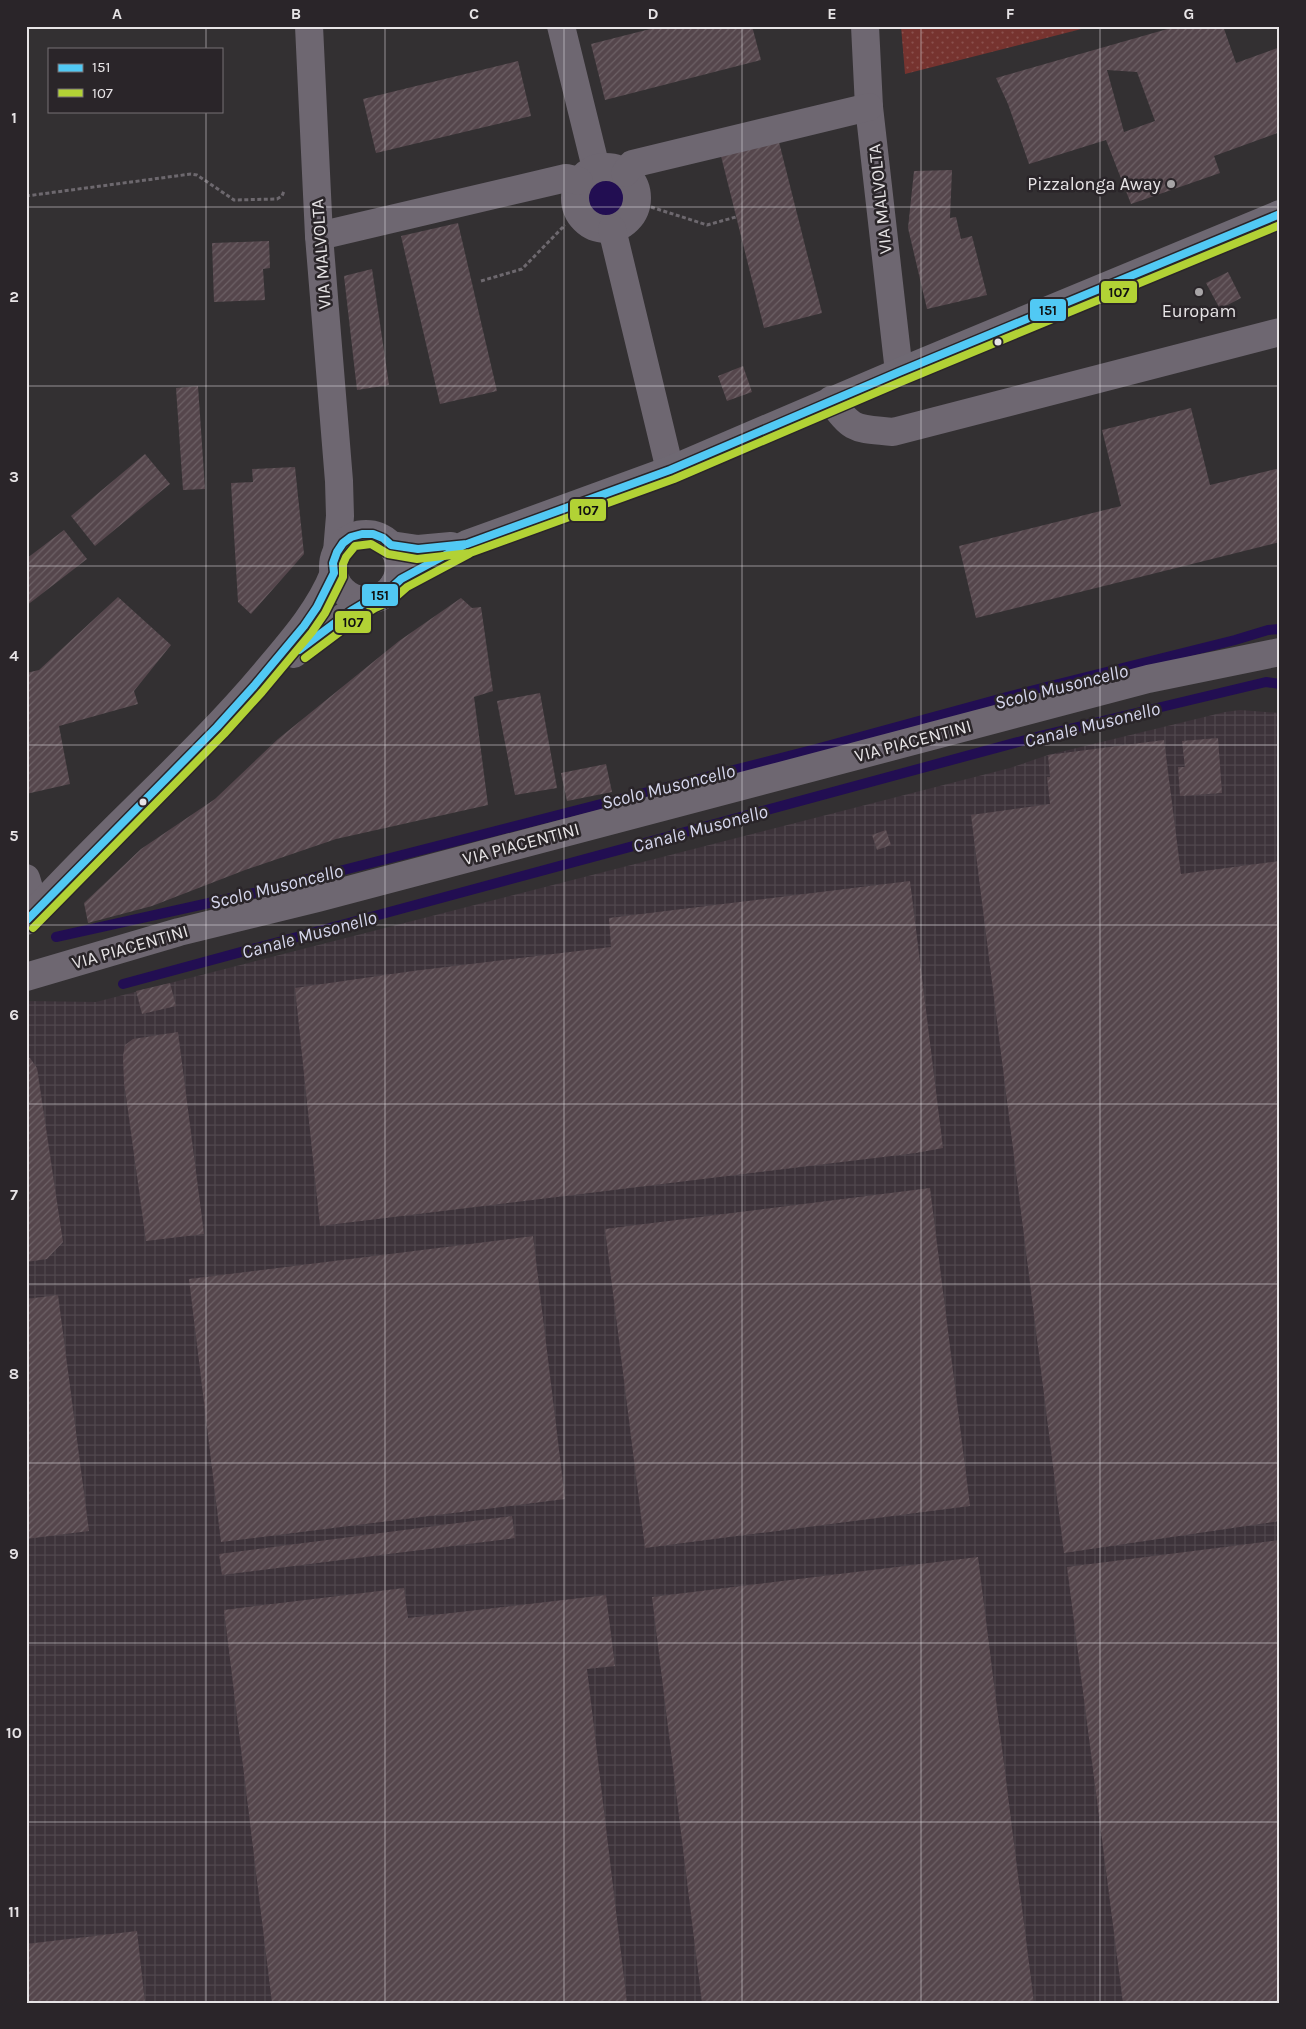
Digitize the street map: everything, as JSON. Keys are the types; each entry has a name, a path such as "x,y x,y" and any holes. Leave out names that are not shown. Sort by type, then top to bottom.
{"main road":[{"path":"382,592 412,572 467,544 670,470 831,400 1280,214"},
{"path":"382,540 418,549 467,544"}],"street":[{"name":"VIA MALVOLTA","path":"309,26 319,236 341,509 335,563"},
{"path":"319,236 566,178 588,175 606,167 616,168 625,172 632,180 636,189 638,199 636,209 624,225 603,230 593,227 584,221 574,202 575,191 588,175 561,26"},
{"name":"VIA MALVOLTA","path":"865,26 869,107 899,372"},
{"path":"625,172 632,164 869,107"},
{"path":"612,229 670,470"},
{"path":"831,400 843,418 857,428 893,432 1280,332"},
{"name":"VIA MALVOLTA","path":"339,481 353,513 364,526 382,540"},
{"path":"31,916 217,727 254,686 304,626 322,598 343,543 352,537 362,534 382,540 397,554 398,576 382,592 321,632 254,686"},
{"path":"335,563 338,584 344,592 354,598 382,592"},
{"name":"VIA PIACENTINI","path":"26,977 179,932 328,896 1148,679 1280,652"},
{"path":"26,878 31,916"}],"path":[{"path":"26,196 192,174 234,200 277,199 282,196 285,186"},
{"path":"651,207 707,225 736,217"},
{"path":"481,280 522,269 565,225"}],"shaded area":[{"path":"901,26 1093,26 905,74"},
{"path":"604,178 618,184 624,198 618,212 604,218 590,212 584,198 590,184"},
{"path":"1240,710 1280,713 1280,2003 26,2003 26,1001 96,1002 1010,768 1048,755"}],"building":[{"path":"662,26 752,26 761,60 605,100 591,44"},
{"path":"1178,26 1223,26 1236,63 1280,47 1280,132 1214,156 1220,173 1131,204 1106,140 1029,164 1008,104 996,78","holes":["1107,70 1137,72 1155,121 1124,132"]},
{"path":"518,61 531,116 376,153 363,99"},
{"path":"779,142 822,313 764,328 721,156"},
{"path":"952,170 950,218 956,217 961,239 972,236 987,295 927,309 908,228 914,171"},
{"path":"458,223 497,391 440,404 401,236"},
{"path":"269,241 270,268 263,269 265,300 214,302 212,243"},
{"path":"372,269 389,385 357,390 344,276"},
{"path":"1228,272 1241,298 1220,309 1206,283"},
{"path":"743,366 752,392 727,401 718,376"},
{"path":"198,386 205,489 183,490 176,388"},
{"path":"1191,408 1210,485 1280,468 1280,542 976,618 959,546 1121,506 1102,430"},
{"path":"145,454 170,484 95,546 71,516"},
{"path":"295,467 304,554 251,614 238,602 231,483 253,482 252,469"},
{"path":"64,530 87,559 26,606 26,559"},
{"path":"118,597 171,645 134,691 138,704 59,726 70,784 26,794 26,673 39,670"},
{"path":"461,598 472,608 481,607 493,691 474,697 488,805 336,839 245,870 152,906 88,923 84,903 141,849 215,799 278,739 399,641"},
{"path":"540,693 557,788 515,795 497,701"},
{"path":"1218,738 1222,793 1180,796 1178,767 1185,767 1182,741"},
{"path":"1164,740 1181,874 1280,861 1280,1521 1064,1553 971,815 1050,804 1047,777 1050,777 1048,755"},
{"path":"606,764 612,792 567,801 561,773"},
{"path":"886,830 891,845 877,850 872,835"},
{"path":"910,881 943,1148 916,1153 320,1226 295,988 413,971 611,947 609,918"},
{"path":"170,983 176,1006 142,1014 136,991"},
{"path":"178,1032 204,1234 146,1241 124,1082 123,1056 125,1045 133,1039"},
{"path":"26,1057 30,1058 37,1068 63,1242 47,1259 26,1262"},
{"path":"930,1188 970,1506 645,1548 605,1229"},
{"path":"533,1236 565,1499 221,1542 189,1279"},
{"path":"58,1295 89,1531 26,1539 26,1299"},
{"path":"512,1516 515,1538 222,1575 219,1554"},
{"path":"1280,1540 1280,2003 1123,2003 1067,1567"},
{"path":"978,1557 1034,2003 702,2003 652,1597"},
{"path":"404,1588 408,1618 606,1595 615,1666 587,1669 627,2003 272,2003 224,1610"},
{"path":"137,1931 145,2003 26,2003 26,1944"}],"waterway":[{"name":"Scolo Musoncello","path":"56,937 254,893 816,749 1003,698 1268,630 1280,629"},
{"name":"Canale Musonello","path":"123,984 1044,735 1266,682 1280,684"}],"transit line":[{"name":"151","path":"26,921 217,727 254,686 304,626 317,607 334,573 333,563 337,552 343,543 351,537 373,534 383,538 391,545 418,549 467,544 670,470 899,372 1280,214"},
{"name":"107","path":"33,928 224,734 262,692 312,632 325,613 343,577 343,564 346,557 355,546 371,544 388,554 417,559 470,553 674,479 903,381 1280,225"},
{"name":"151","path":"299,650 351,611 371,599 386,593 401,579 464,545"},
{"name":"107","path":"305,658 357,619 391,601 407,587 469,554"}],"place":[{"name":"Pizzalonga Away","path":"1171,184"},
{"name":"Europam","path":"1199,292"}]}
